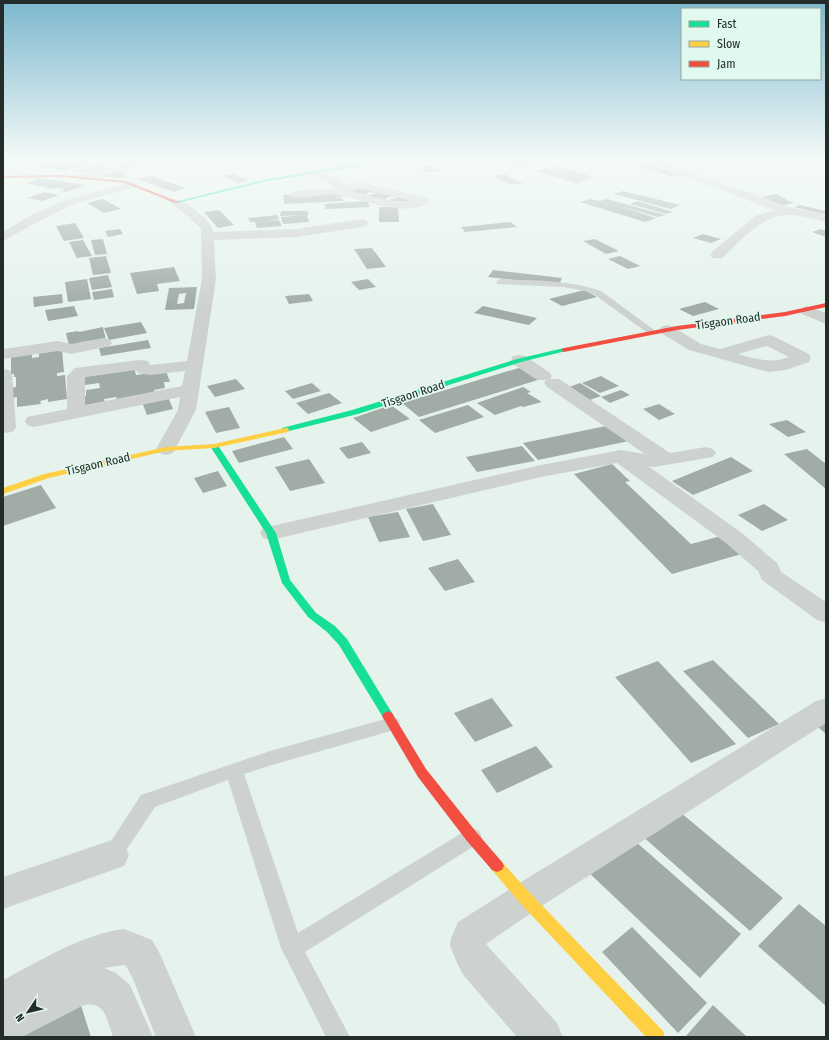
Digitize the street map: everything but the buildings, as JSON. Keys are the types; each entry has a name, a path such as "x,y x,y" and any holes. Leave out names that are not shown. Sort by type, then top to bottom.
{"street":[{"path":"5,232 56,209"},
{"path":"34,420 76,412 178,381 194,365 209,279 208,236 207,228 192,213 185,209"},
{"path":"782,209 826,218"},
{"path":"717,255 759,219 775,213 789,211"},
{"path":"208,236 297,233 362,223"},
{"name":"Tisgaon Road","path":"3,491 47,476 166,449 214,446 306,425 355,412 519,360 660,331 714,322 807,311 826,305"},
{"path":"807,311 826,319"},
{"path":"660,331 695,347 719,354"},
{"path":"3,354 58,346 71,349 104,343"},
{"path":"519,360 667,460"},
{"path":"76,412 76,376 81,372 142,365 144,369 178,381"},
{"path":"178,381 194,365"},
{"path":"3,374 5,417"},
{"path":"166,449 187,410 178,381"},
{"path":"214,446 271,533 285,581 312,616 331,629 343,642 422,773 472,837 525,898 657,1037"},
{"path":"271,533 541,470 621,456 654,461 706,453"},
{"path":"621,456 734,538 769,568 770,575 826,614"},
{"path":"543,1037 477,963 468,950 468,941 471,934 525,898 826,709"},
{"path":"3,893 112,855"},
{"path":"3,1000 91,954 108,949 124,947 139,953 147,966 176,1037"},
{"path":"3,1026 76,989 90,985 103,986 117,998 133,1037"}],"lane":[{"path":"500,282 576,286 588,289 598,293 660,331"},
{"path":"112,855 148,801 270,758 392,724"},
{"path":"234,770 292,948 338,1037"},
{"path":"292,948 472,837"}],"traffic: fast":[{"path":"285,430 355,412 519,360 564,350"},
{"path":"214,446 271,533 285,581 312,615 331,629 343,642 388,716"}],"traffic: slow":[{"path":"3,491 47,476 166,449 214,446 285,430"},
{"path":"497,866 525,898 657,1037"}],"traffic: jam":[{"path":"564,350 677,328 799,312 826,305"},
{"path":"388,716 422,773 472,837 497,866"}]}
